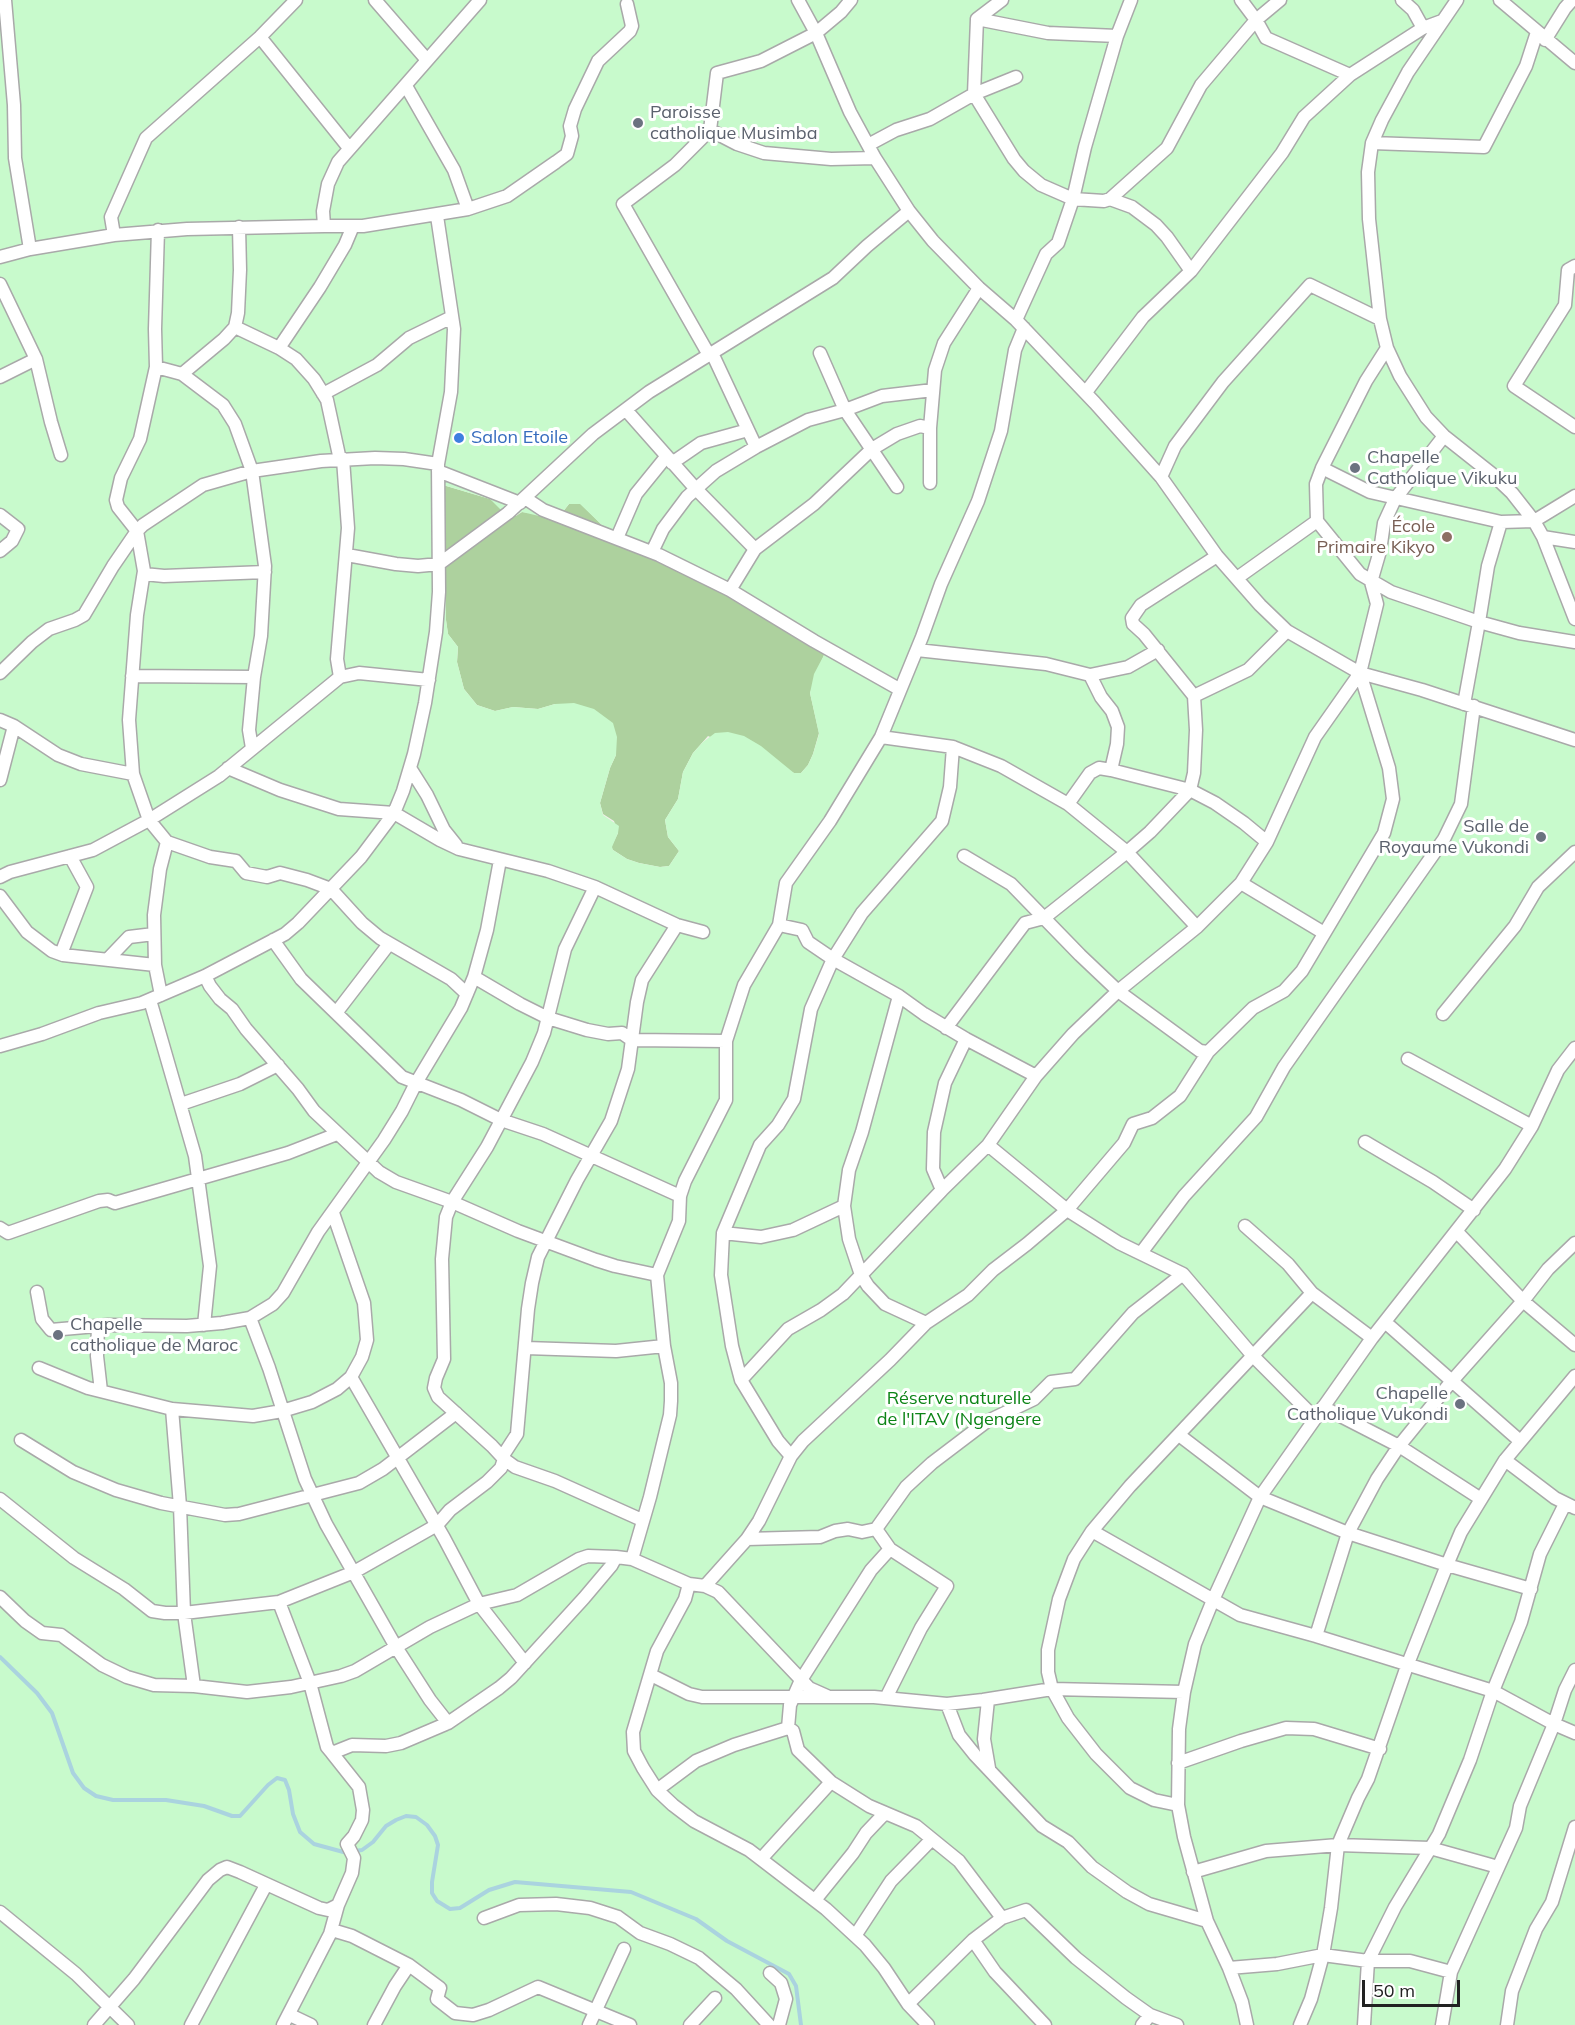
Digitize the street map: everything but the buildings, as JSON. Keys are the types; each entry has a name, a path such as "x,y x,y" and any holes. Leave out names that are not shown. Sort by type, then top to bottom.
{"street":[{"path":"5,0 14,105 15,158 30,249"},
{"path":"114,234 111,217 146,138 260,38 296,0"},
{"path":"375,0 427,60"},
{"path":"324,226 323,211 328,184 338,162 480,0"},
{"path":"798,0 816,33 850,112 875,158 909,212 933,241 979,288 1020,324 1086,392 1161,477 1217,556 1260,605 1287,631 1360,673 1574,739"},
{"path":"756,447 710,354 623,204 675,165 710,130 717,73 761,61 816,33 841,12 851,0"},
{"path":"977,19 1002,0"},
{"path":"632,1559 670,1415 671,1383 664,1346 657,1275 679,1221 680,1196 685,1181 726,1100 726,1041 744,985 779,925 786,883 830,821 880,737 931,609 978,501 1000,431 1020,324 1046,254 1059,243 1117,36 1131,0"},
{"path":"1241,0 1266,38 1350,75"},
{"path":"977,19 974,94 1014,159 1024,171 1050,190 1072,199 1104,201 1110,199 1167,148 1201,85 1256,20 1280,0"},
{"path":"1402,0 1413,10 1423,28"},
{"path":"1457,0 1408,72 1372,143 1368,172 1369,219 1380,319 1387,348 1400,376 1426,417 1444,436 1512,493 1534,521 1543,537 1575,619"},
{"path":"1500,0 1575,63"},
{"path":"1372,143 1484,147 1541,36 1572,0"},
{"path":"0,257 30,249 114,234 239,227 353,226 437,216 507,196 567,154 572,136 570,126 575,109 598,61 630,31 632,26 630,1"},
{"path":"977,19 1048,33 1117,36"},
{"path":"1086,392 1143,317 1191,271 1282,153 1304,117 1350,75 1423,28 1442,21"},
{"path":"260,38 349,148"},
{"path":"868,145 896,130 930,119 974,94 1016,77"},
{"path":"406,86 454,170 468,209"},
{"path":"710,130 737,144 764,153 831,159 875,158"},
{"path":"1110,199 1132,207 1156,225 1191,271"},
{"path":"347,555 396,564 418,566 439,564 499,520 593,434 670,378 833,278 867,246 909,212"},
{"path":"0,1046 42,1034 99,1013 156,998 205,976 273,940 298,923 331,889 361,857 394,813 410,768 429,680 436,632 439,564 438,467 454,360 454,329 437,216"},
{"path":"279,348 320,287 345,245 353,226"},
{"path":"182,374 235,327 240,270 239,227"},
{"path":"158,230 156,367 140,439 121,478 116,500 118,507 137,531 144,574 137,615 129,720 133,774 149,820 167,842 210,857 237,861 246,873 267,877 280,873 331,889 362,923 389,944 451,979 467,994"},
{"path":"1575,266 1568,270 1565,305 1514,386 1575,427"},
{"path":"0,284 36,358 61,455"},
{"path":"1161,477 1175,446 1223,382 1310,285 1380,319"},
{"path":"930,483 930,428 934,370 944,344 979,288"},
{"path":"323,394 377,365 409,338 452,317"},
{"path":"235,327 279,348 296,359 323,394 330,409 341,459 348,528 338,659 340,677"},
{"path":"1387,348 1366,381 1322,468 1316,484 1317,521 1360,574 1392,592 1479,622 1519,633 1575,642"},
{"path":"820,352 845,410 897,487"},
{"path":"0,376 36,358"},
{"path":"156,367 182,374 223,405 235,424 252,471 265,572 261,636 249,730 252,748"},
{"path":"652,552 668,522 695,488 716,471 756,447 808,420 845,410 882,396 933,390"},
{"path":"626,410 669,460 755,549"},
{"path":"730,590 755,549 814,504 873,449 897,434 920,426 930,428"},
{"path":"617,538 636,494 669,460 701,443 748,430"},
{"path":"741,1380 788,1329 843,1294 988,1145 1036,1076 1073,1034 1119,991 1197,927 1240,883 1267,842 1315,737 1360,673 1377,604 1371,582 1380,550 1384,523 1395,499 1444,436"},
{"path":"1,667 50,629 84,615 137,531 203,485 252,471 341,459 404,459 438,467 652,552 730,590 899,689"},
{"path":"1322,468 1370,492 1501,522 1534,521 1575,496"},
{"path":"0,515 18,529 12,541 0,551"},
{"path":"1238,578 1317,521"},
{"path":"1141,1253 1184,1196 1256,1117 1284,1067 1444,839 1461,804 1479,622 1488,566 1501,522"},
{"path":"1543,537 1575,542"},
{"path":"946,1028 1025,923 1044,918 1127,852 1150,832 1190,790 1195,762 1194,696 1158,650 1133,624 1132,618 1141,605 1217,556"},
{"path":"144,574 164,576 265,572"},
{"path":"1194,696 1248,670 1287,631"},
{"path":"916,650 1046,664 1090,675 1128,667 1158,650"},
{"path":"0,877 10,872 93,850 149,820 228,768 340,677 358,673 429,680"},
{"path":"705,1586 747,1539 759,1521 791,1456 803,1441 926,1323 968,1295 993,1270 1067,1210 1124,1143 1134,1124 1152,1118 1180,1096 1208,1052 1253,1008 1284,990 1302,971 1384,833 1393,799 1389,768 1360,673"},
{"path":"1090,675 1101,697 1112,711 1119,728 1110,770"},
{"path":"132,676 254,677"},
{"path":"0,720 66,758 81,764 133,774"},
{"path":"0,780 14,726"},
{"path":"880,737 953,747 1001,766 1068,804 1127,852 1197,927"},
{"path":"791,1456 778,1441 741,1380 732,1346 721,1275 723,1233 760,1145 778,1125 794,1099 811,1009 833,959 862,913 942,821 950,787 953,747"},
{"path":"228,768 280,790 339,809 394,813 459,849 548,871 595,887 677,925 703,932"},
{"path":"410,768 427,795 444,830 459,849"},
{"path":"1068,804 1090,773 1099,768 1110,770 1190,790 1215,803 1267,842"},
{"path":"167,842 160,869 154,915 156,998 199,1179 210,1266 204,1325"},
{"path":"1443,1014 1515,926 1538,887 1575,852"},
{"path":"61,954 87,887 70,856"},
{"path":"964,856 1011,884 1080,955 1119,991 1200,1051 1208,1052"},
{"path":"37,1292 42,1319 51,1330 98,1326 204,1325 250,1318 266,1310 283,1293 318,1232 369,1163 402,1111 461,1008 474,977 487,930 500,860"},
{"path":"1240,883 1324,933"},
{"path":"595,887 565,948 548,1018 532,1062 487,1147 452,1202 446,1217 443,1239 444,1359 434,1388 438,1397 514,1467 555,1481 642,1520"},
{"path":"0,896 27,932 43,946 61,954 155,965"},
{"path":"0,1500 74,1558 124,1589 152,1611 165,1613 184,1613 279,1602 354,1572 437,1525 450,1510 487,1482 501,1468 503,1458 517,1434 532,1283 538,1257 610,1121 628,1069 642,980 677,925"},
{"path":"779,925 802,930 808,942 833,959 899,996 946,1028 1036,1076"},
{"path":"108,959 129,938 154,934"},
{"path":"273,940 302,979 402,1077 462,1100 501,1120 543,1134 680,1196"},
{"path":"336,1013 389,944"},
{"path":"205,976 220,999 232,1009 314,1111 369,1163 396,1182 452,1202 518,1231 615,1266 657,1275"},
{"path":"474,977 548,1018 587,1030 608,1034 622,1033 632,1040 726,1041"},
{"path":"899,996 862,1132 849,1170 844,1206 849,1239 861,1275 868,1286 885,1304 926,1323"},
{"path":"942,1190 933,1169 934,1132 945,1083 966,1039"},
{"path":"1247,2025 1242,2002 1229,1968 1207,1921 1178,1805 1179,1729 1184,1692 1195,1644 1260,1497 1372,1338 1505,1169 1532,1126 1558,1070 1575,1048"},
{"path":"1408,1059 1532,1126"},
{"path":"181,1104 240,1084 278,1065"},
{"path":"0,1228 8,1233 99,1201 108,1200 114,1203 288,1153 337,1134"},
{"path":"1365,1142 1433,1182 1474,1210"},
{"path":"988,1145 1067,1210 1119,1243 1183,1274 1253,1356 1315,1418"},
{"path":"723,1233 761,1237 793,1230 844,1206"},
{"path":"39,1368 100,1391 172,1409 253,1416 282,1411 312,1402 337,1389 351,1377 362,1357 367,1340 367,1326 364,1303 333,1213"},
{"path":"1245,1226 1288,1264 1312,1293 1372,1338"},
{"path":"1457,1232 1523,1301 1575,1345"},
{"path":"1316,1636 1348,1533 1398,1446 1548,1269 1575,1243"},
{"path":"747,1539 820,1537 848,1529 862,1532 876,1529 906,1487 932,1463 986,1422 1034,1400 1051,1382 1075,1379 1133,1312 1183,1274"},
{"path":"1178,1805 1154,1800 1130,1788 1096,1754 1068,1718 1052,1689 1048,1672 1048,1650 1059,1599 1074,1559 1092,1531 1130,1486 1312,1293"},
{"path":"250,1318 269,1368 305,1479 326,1524 396,1647 430,1700 448,1723"},
{"path":"1385,1322 1520,1442"},
{"path":"98,1326 97,1356 100,1391"},
{"path":"526,1348 616,1351 664,1346"},
{"path":"1300,2025 1311,1999 1323,1955 1338,1845 1380,1749 1407,1666 1447,1565 1461,1532 1506,1460 1575,1376"},
{"path":"351,1377 437,1525 479,1604 525,1664"},
{"path":"1323,1407 1398,1446 1481,1499"},
{"path":"172,1409 180,1506 184,1613 194,1686"},
{"path":"21,1440 73,1472 116,1490 162,1503 225,1515 239,1514 359,1483 383,1469 456,1413"},
{"path":"1179,1435 1260,1497 1348,1533 1531,1589"},
{"path":"1364,2025 1368,1960 1395,1907 1439,1834 1470,1761 1493,1691 1521,1622 1540,1554 1570,1506 1506,1460"},
{"path":"876,1529 890,1549 947,1586 921,1628 886,1698"},
{"path":"1092,1531 1240,1615 1493,1691 1554,1725 1575,1733"},
{"path":"788,1728 794,1696 801,1680 871,1570 890,1549"},
{"path":"0,1597 25,1621 42,1633 61,1635 102,1665 127,1677 154,1685 194,1686 247,1692 310,1683 355,1671 430,1627 479,1604 517,1595 588,1556 616,1557 632,1559 689,1584 705,1586 718,1592 809,1688 827,1696"},
{"path":"332,1753 352,1745 386,1746 401,1743 448,1723 499,1688 525,1664 584,1598 612,1566 616,1557"},
{"path":"689,1584 686,1599 657,1651 633,1732 634,1751 657,1790 673,1805 694,1821 749,1850 814,1900 855,1936 884,1968 908,2004 928,2025"},
{"path":"279,1602 310,1683 327,1747 359,1787 363,1810 362,1820 347,1844 351,1853 352,1873 338,1905 332,1930 286,2020 311,2025"},
{"path":"1442,2025 1451,1972 1516,1828 1520,1806 1575,1670"},
{"path":"651,1675 689,1694 702,1697 827,1696 886,1698 947,1704 988,1700 1052,1689 1184,1692"},
{"path":"988,1700 984,1739 989,1768"},
{"path":"947,1704 959,1735 1042,1826 1068,1842 1092,1867 1127,1892 1149,1904 1207,1921"},
{"path":"657,1790 696,1761 734,1745 788,1728"},
{"path":"788,1728 792,1731 798,1750 831,1782 869,1806 916,1826 959,1861 1002,1918"},
{"path":"1178,1762 1286,1728 1314,1729 1380,1749"},
{"path":"761,1859 831,1782"},
{"path":"814,1900 885,1813"},
{"path":"1507,2025 1512,1991 1536,1929 1552,1902 1575,1827"},
{"path":"855,1936 891,1881 932,1839"},
{"path":"1193,1872 1266,1851 1338,1845 1430,1848 1498,1867"},
{"path":"94,2025 208,1880 220,1870 227,1868 319,1908 328,1910 338,1905"},
{"path":"191,2025 266,1885"},
{"path":"484,1918 519,1905 556,1904 590,1908 618,1917 640,1933 699,1958 736,1989 769,2025"},
{"path":"908,2004 973,1940 1002,1918 1026,1910 1076,1958 1126,1998 1146,2020 1177,2025"},
{"path":"0,1912 76,1974 128,2025"},
{"path":"332,1930 352,1936 409,1965 440,1988 437,1999 455,2019 489,2010 538,1987 596,2009 630,2025"},
{"path":"973,1940 995,1972 1045,2025"},
{"path":"589,2025 624,1949"},
{"path":"1229,1968 1276,1964 1323,1955 1368,1960 1410,1961 1451,1972"},
{"path":"375,2025 395,1986 409,1965"},
{"path":"770,1973 781,1983 786,1999 779,2025"},
{"path":"690,2025 716,1998"}],"green space":[{"name":"Réserve naturelle de l'ITAV (Ngengere","path":"0,0 1575,0 1575,2025 0,2025","holes":["443,485 490,499 509,518 522,512 552,519 558,518 569,504 580,504 605,528 609,541 711,585 822,650 824,655 814,674 810,693 819,734 808,765 801,773 794,773 761,746 744,736 728,732 715,733 693,753 683,772 678,799 665,820 668,837 679,851 669,866 660,867 639,863 613,850 619,826 603,815 600,803 616,755 617,737 613,723 594,709 574,703 555,704 538,709 513,707 495,711 477,705 464,689 457,662 458,647 448,634 446,620"]},
{"path":"443,485 490,499 516,516 522,512 558,518 569,504 580,503 605,528 609,541 711,585 822,650 824,655 810,693 819,733 808,765 801,773 794,773 708,736 693,753 683,772 678,799 665,820 668,837 679,851 669,866 660,867 639,863 613,850 611,847 618,833 614,821 603,814 600,803 616,755 555,704 538,709 513,707 495,711 477,705 464,689 457,662 458,647 448,634 446,620"}],"waterway":[{"path":"0,1657 37,1693 52,1713 73,1773 84,1788 96,1796 113,1800 166,1800 204,1806 232,1816 240,1816 277,1778 285,1780 300,1832 314,1844 347,1853"},
{"path":"355,1851 362,1850 373,1842 386,1826 396,1820 406,1816 416,1817 427,1825 438,1845 432,1893 437,1901 450,1909 460,1908 489,1890 515,1882 631,1892 696,1919 727,1941 789,1974 796,1986 801,2025"}],"place":[{"name":"Paroisse catholique Musimba","path":"638,123"},
{"name":"Salon Etoile","path":"459,438"},
{"name":"Chapelle Catholique Vikuku","path":"1355,468"},
{"name":"École Primaire Kikyo","path":"1447,537"},
{"name":"Salle de Royaume Vukondi","path":"1541,837"},
{"name":"Chapelle catholique de Maroc","path":"58,1335"},
{"name":"Chapelle Catholique Vukondi","path":"1460,1404"}]}
